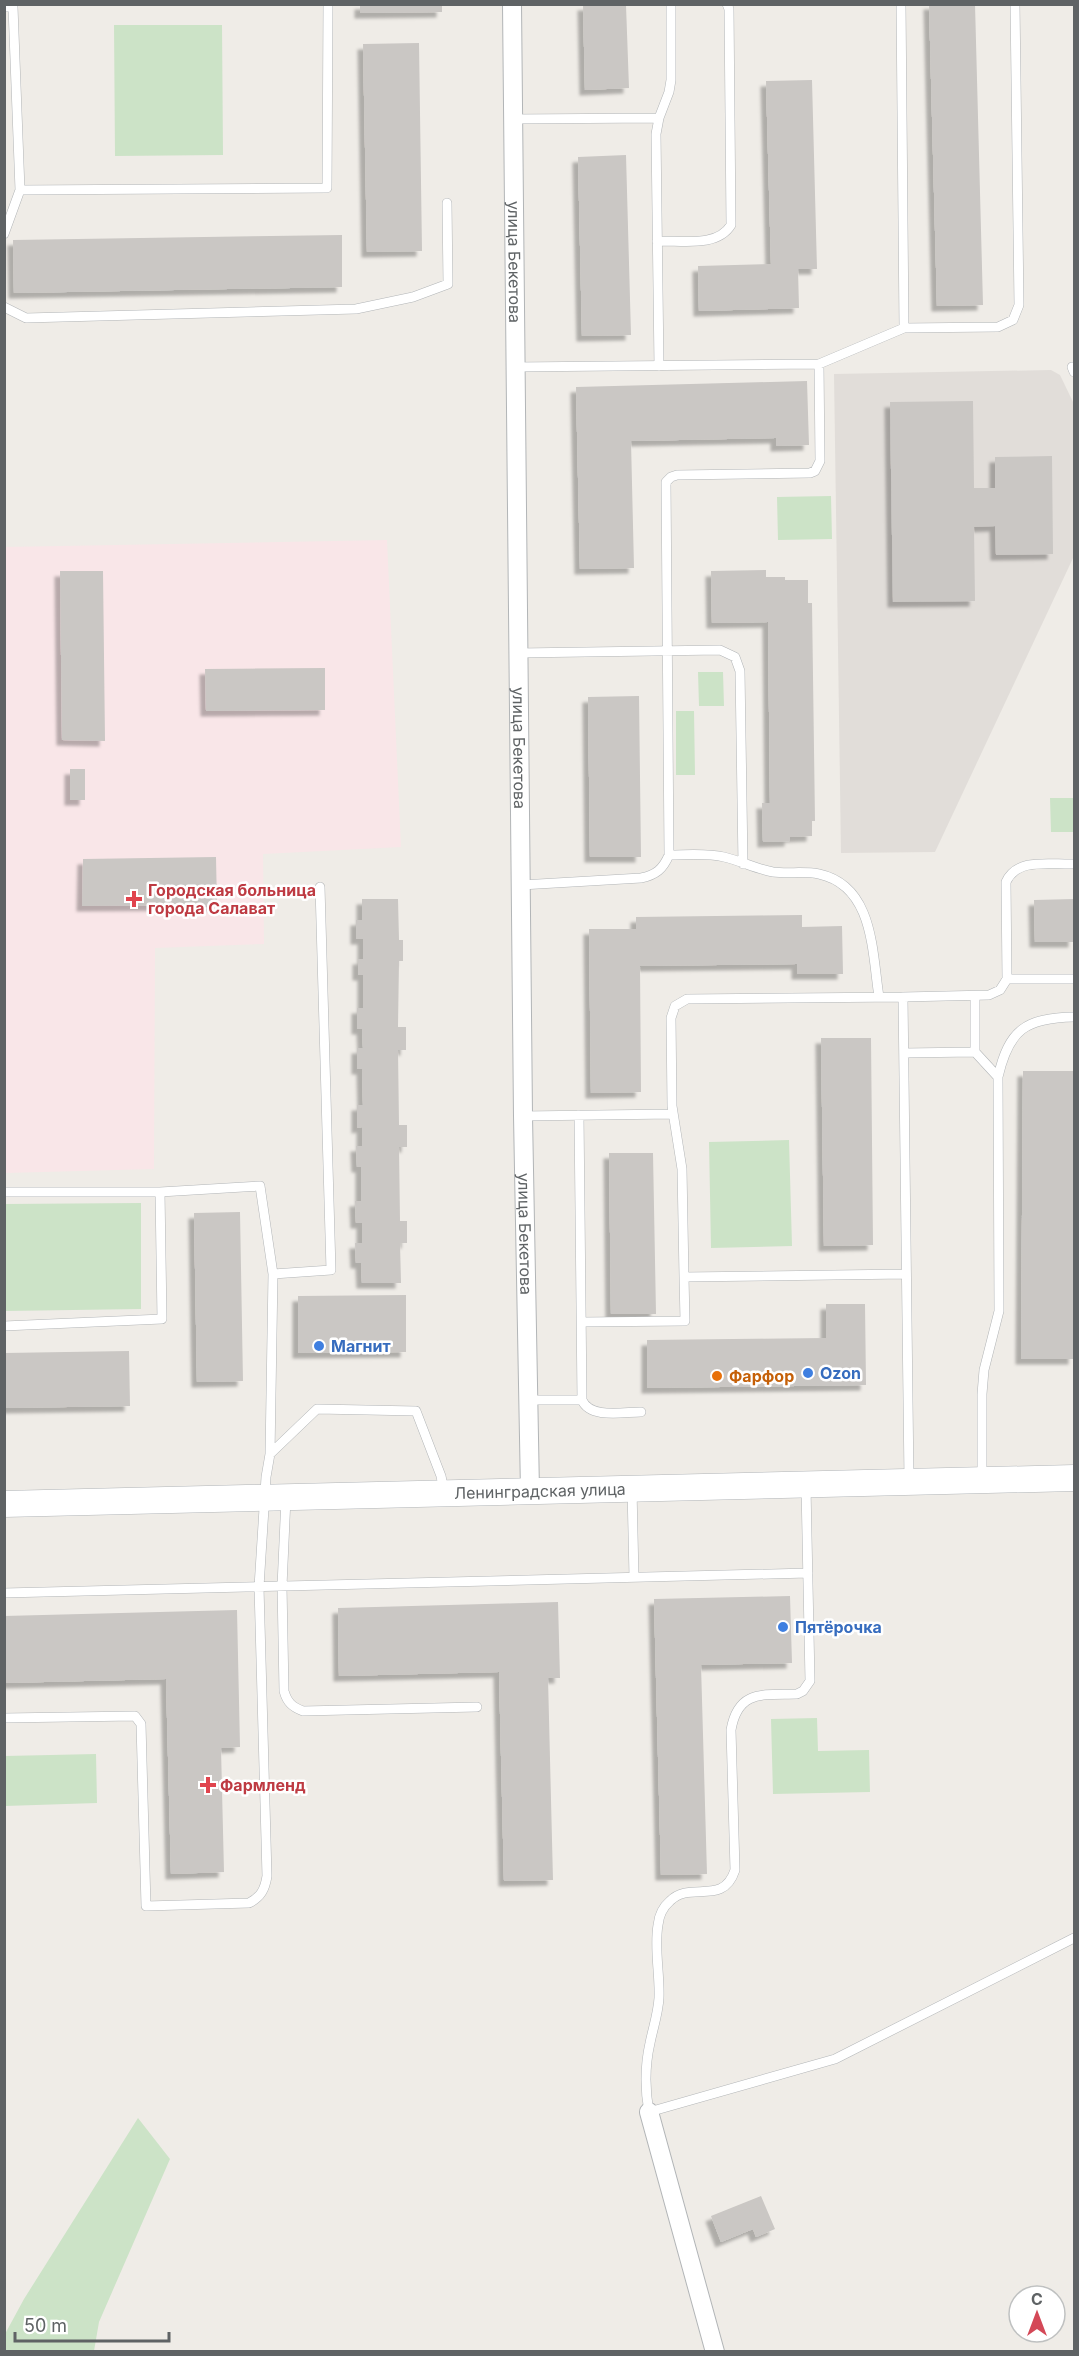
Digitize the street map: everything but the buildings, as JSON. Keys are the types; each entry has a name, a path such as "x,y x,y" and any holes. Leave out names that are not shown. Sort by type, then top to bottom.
{"street":[{"name":"улица Бекетова","path":"512,4 523,1116 530,1491"},
{"name":"Ленинградская улица","path":"4,1504 1074,1478"},
{"path":"649,2112 715,2352"}],"lane":[{"path":"20,190 327,188 328,4"},
{"path":"659,366 656,134 670,87 671,4"},
{"path":"657,241 712,240 723,235 731,225 728,4"},
{"path":"901,4 904,328"},
{"path":"515,367 819,364 904,328 1006,325 1017,315 1019,305 1015,4"},
{"path":"4,7 13,7 20,190 4,234"},
{"path":"512,119 659,118"},
{"path":"4,308 26,318 38,318 356,309 413,297 448,284 447,203"},
{"path":"521,885 651,876 665,865 669,855 666,482 677,475 810,473 815,471 820,461 819,364"},
{"path":"519,653 720,650 730,653 739,662 743,864"},
{"path":"669,855 713,855 773,872 818,874 835,879 846,887 862,908 867,922 879,997"},
{"path":"582,1322 685,1321 682,1169 673,1114 671,1018 672,1012 679,1003 687,999 975,996 994,993 1004,986 1007,979 1006,882 1009,875 1020,866 1074,864"},
{"path":"273,1274 331,1270 320,886"},
{"path":"1007,979 1074,979"},
{"path":"975,996 975,1052 998,1077"},
{"path":"903,997 909,1482"},
{"path":"982,1480 984,1370 997,1327 999,1311 998,1077 1003,1053 1010,1041 1021,1030 1048,1017 1074,1017"},
{"path":"903,1053 975,1052"},
{"path":"523,1116 673,1114"},
{"path":"579,1115 582,1400 586,1407 596,1412 641,1412"},
{"path":"4,1192 160,1192 260,1186 273,1274 270,1454 276,1498 282,1586 284,1692 288,1702 303,1711 477,1707"},
{"path":"4,1326 162,1319 160,1192"},
{"path":"684,1277 906,1274"},
{"path":"528,1400 582,1400"},
{"path":"270,1454 317,1409 416,1411 441,1476 444,1493"},
{"path":"806,1485 810,1674 807,1686 797,1694 755,1695 742,1703 734,1717 731,1730 735,1870 722,1888 712,1892 682,1892 672,1898 660,1914 657,1926 659,2001 647,2063 649,2112 835,2059 1074,1938"},
{"path":"632,1489 634,1577"},
{"path":"4,1718 135,1716 141,1724 142,1731 147,1906 249,1903 255,1900 261,1895 266,1885 267,1876 260,1587 276,1498"},
{"path":"4,1593 808,1573"}],"shaded area":[{"path":"1051,370 1060,375 1074,404 1074,556 935,852 841,853 834,374"},
{"name":"Городская больница города Салават","path":"387,540 401,847 263,854 264,944 155,948 154,1169 5,1173 4,547"}],"green space":[{"path":"114,25 222,25 223,155 115,156"},
{"path":"831,496 832,539 778,540 777,497"},
{"path":"698,672 723,672 724,706 699,706"},
{"path":"676,711 694,711 695,775 676,775"},
{"path":"1050,798 1074,798 1074,832 1051,832"},
{"path":"789,1140 792,1246 711,1248 709,1142"},
{"path":"141,1203 141,1309 5,1311 5,1204"},
{"path":"817,1718 818,1751 869,1750 870,1792 773,1794 771,1719"},
{"path":"96,1754 97,1803 5,1806 5,1756"},
{"path":"138,2118 170,2159 99,2322 94,2351 5,2351 5,2334 24,2299"}],"place":[{"name":"Городская больница города Салават","path":"134,899"},
{"name":"Магнит","path":"319,1346"},
{"name":"Ozon","path":"808,1373"},
{"name":"Фарфор","path":"717,1376"},
{"name":"Пятёрочка","path":"783,1627"},
{"name":"Фармленд","path":"208,1785"}]}
